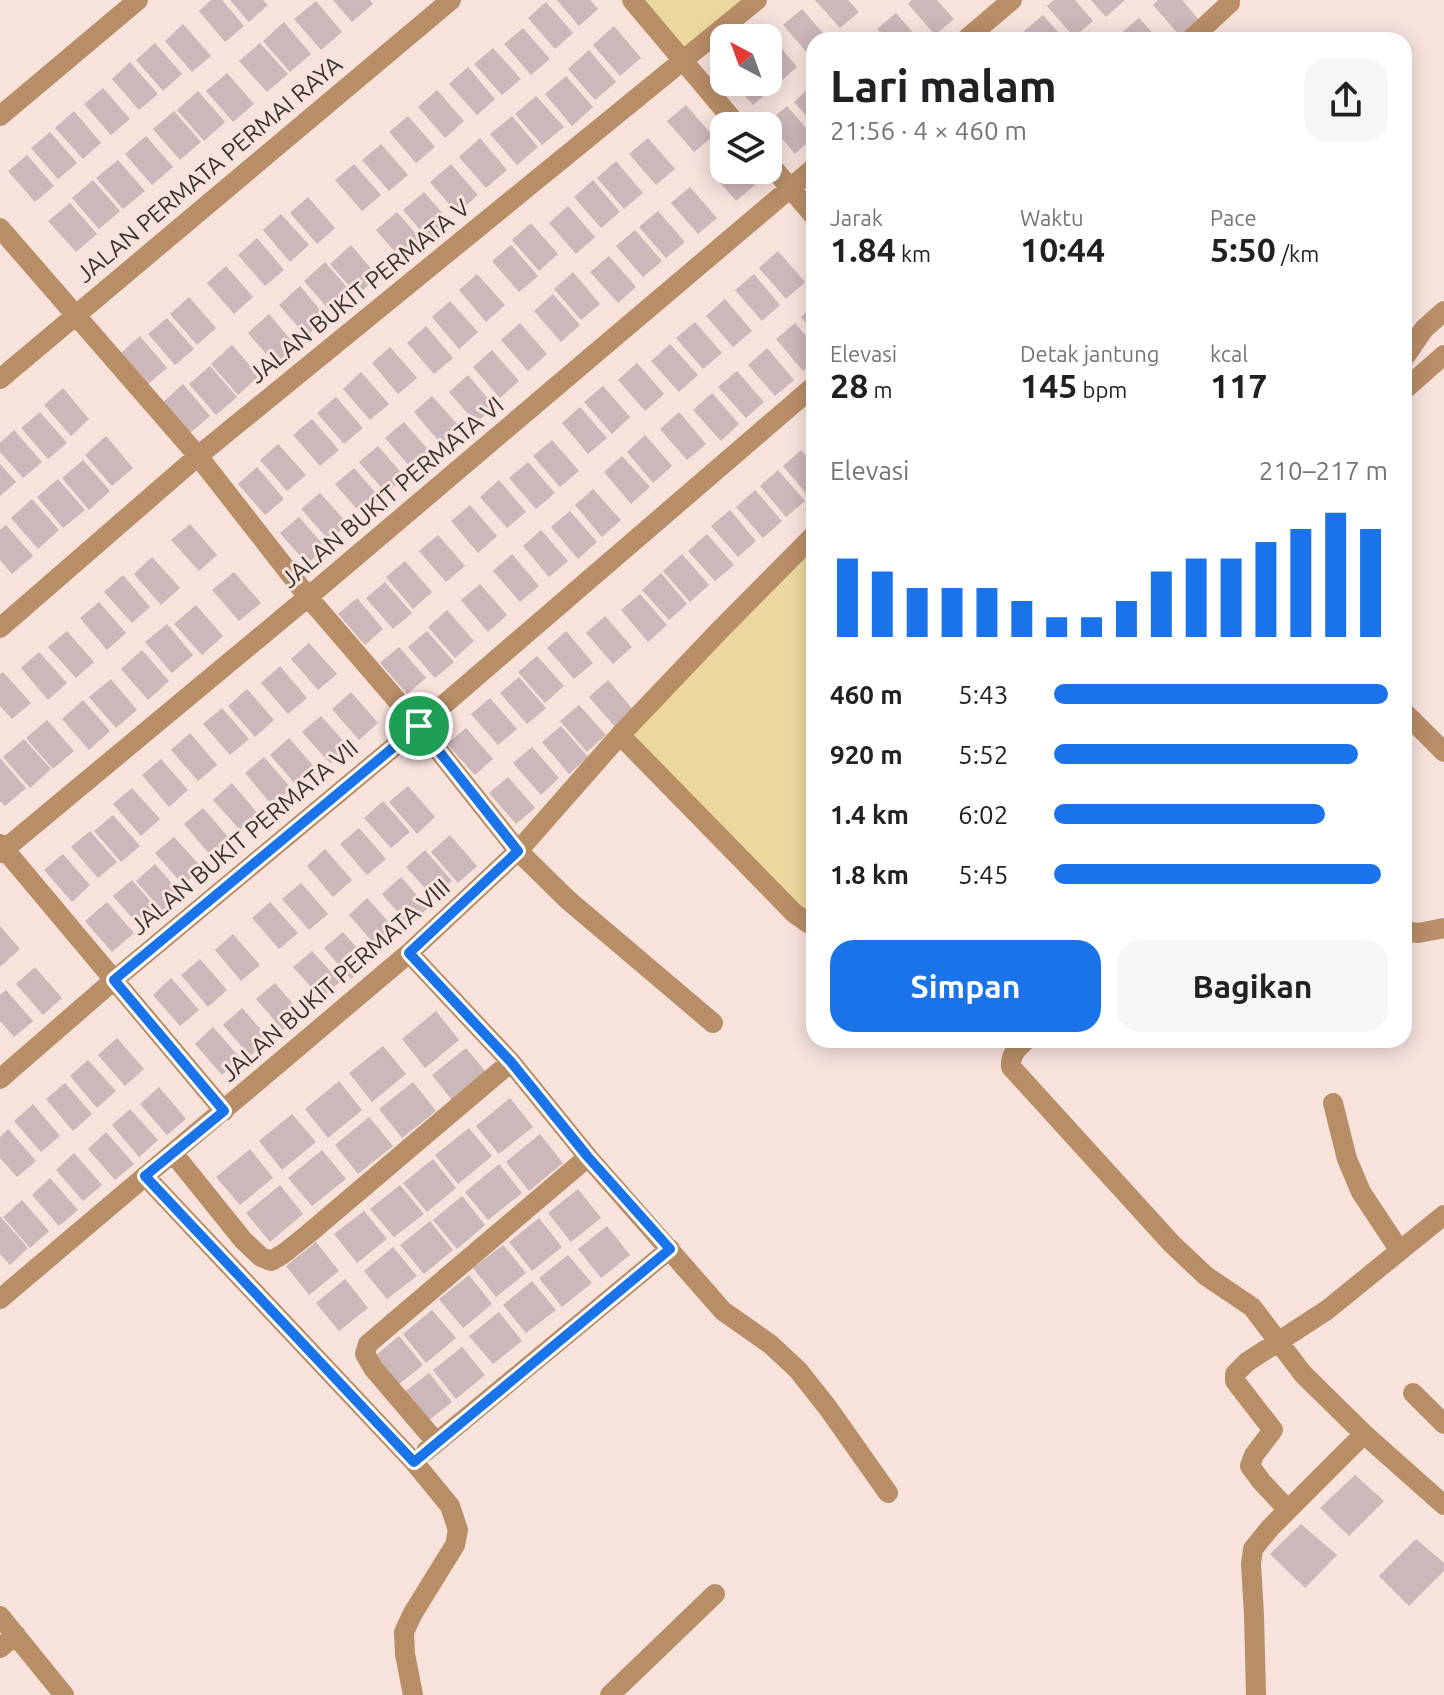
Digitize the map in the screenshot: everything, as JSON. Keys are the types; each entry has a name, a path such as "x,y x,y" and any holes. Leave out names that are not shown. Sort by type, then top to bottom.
{"street":[{"path":"0,116 138,0"},
{"name":"JALAN PERMATA PERMAI RAYA","path":"0,379 451,0"},
{"path":"632,0 727,112"},
{"name":"JALAN BUKIT PERMATA V","path":"0,628 198,456 757,0"},
{"path":"974,32 1012,0"},
{"path":"1199,32 1230,0"},
{"name":"JALAN BUKIT PERMATA VI","path":"1,849 308,597 806,175"},
{"path":"782,179 806,207"},
{"path":"0,228 198,456 308,597 419,726 518,851 568,900 713,1023"},
{"path":"1412,346 1424,329 1444,311"},
{"path":"1412,379 1444,355"},
{"name":"JALAN BUKIT PERMATA VII","path":"0,1079 419,726 806,393"},
{"name":"JALAN BUKIT PERMATA VIII","path":"0,1299 409,953 518,851 620,735 806,543"},
{"path":"1412,720 1444,752"},
{"path":"620,735 794,913 806,922"},
{"path":"1,849 224,1111"},
{"path":"1412,932 1444,928"},
{"path":"409,953 511,1062 588,1157 723,1311 770,1344 798,1370 888,1493"},
{"path":"1017,1048 1012,1053 1011,1067 1172,1244 1206,1276 1252,1307 1303,1374 1364,1434 1444,1505"},
{"path":"173,1153 243,1240 261,1257 271,1261 307,1235 511,1062"},
{"path":"1333,1103 1347,1159 1361,1192 1400,1251"},
{"path":"436,1442 373,1368 365,1354 368,1344 588,1157"},
{"path":"145,1176 414,1462 450,1506 458,1530 455,1545 404,1632 413,1695"},
{"path":"1288,1510 1250,1466 1254,1455 1273,1430 1235,1381 1235,1374 1247,1362 1327,1310 1444,1215"},
{"path":"414,1462 670,1249"},
{"path":"1413,1393 1444,1424"},
{"path":"1256,1695 1253,1549 1364,1434"},
{"path":"610,1695 715,1594"},
{"path":"0,1616 8,1642 64,1695"}],"shaded area":[{"path":"632,0 757,0 728,24 710,24 710,39 684,60"},
{"path":"806,544 806,921 616,741"}],"building":[{"path":"211,0 222,0 244,26 225,42 199,11"},
{"path":"230,0 263,0 268,5 249,22"},
{"path":"333,0 370,0 373,4 352,22"},
{"path":"557,0 590,0 598,9 579,26"},
{"path":"815,0 848,0 859,12 840,28"},
{"path":"912,0 937,0 954,19 939,32 932,32 908,4"},
{"path":"1054,0 1075,0 1093,21 1080,32 1070,32 1047,6"},
{"path":"1091,0 1125,0 1106,17"},
{"path":"1158,0 1182,0 1199,20 1185,32 1177,32 1153,5"},
{"path":"316,1 342,32 321,50 294,19"},
{"path":"546,2 573,33 555,49 528,18"},
{"path":"802,9 822,32 806,32 806,51 783,25"},
{"path":"896,13 912,32 879,32 877,29"},
{"path":"1043,15 1058,32 1025,32"},
{"path":"1139,18 1152,32 1122,32"},
{"path":"284,22 311,54 290,72 263,41"},
{"path":"183,24 211,56 192,72 165,41"},
{"path":"614,26 641,58 620,76 593,45"},
{"path":"523,28 550,59 531,75 504,44"},
{"path":"155,43 182,74 163,91 136,60"},
{"path":"260,43 288,74 267,92 239,61"},
{"path":"493,48 521,79 502,95 474,64"},
{"path":"782,49 797,67 782,80"},
{"path":"589,50 616,82 595,100 568,69"},
{"path":"130,62 158,94 139,110 112,79"},
{"path":"468,67 495,99 477,115 449,84"},
{"path":"227,73 254,104 233,122 206,91"},
{"path":"566,76 593,107 572,126 545,94"},
{"path":"103,88 130,119 111,135 84,104"},
{"path":"437,90 464,121 445,138 418,107"},
{"path":"198,91 225,122 204,141 177,110"},
{"path":"806,91 806,116 794,102"},
{"path":"536,96 564,127 542,145 515,114"},
{"path":"745,96 763,96 753,105"},
{"path":"686,105 710,133 710,139 694,152 667,121"},
{"path":"787,106 806,128 806,144 795,154 782,139 780,112"},
{"path":"74,111 101,143 83,159 55,128"},
{"path":"174,111 201,142 180,160 153,129"},
{"path":"408,116 435,147 416,163 389,132"},
{"path":"512,116 538,147 517,165 490,134"},
{"path":"50,132 77,163 58,179 31,148"},
{"path":"146,136 173,167 152,185 125,154"},
{"path":"480,138 507,170 486,188 459,157"},
{"path":"648,138 675,169 656,185 629,154"},
{"path":"381,144 408,175 389,191 362,160"},
{"path":"27,155 54,186 35,202 8,171"},
{"path":"118,160 145,191 123,209 96,178"},
{"path":"616,161 643,193 624,209 597,178"},
{"path":"354,164 381,195 362,211 335,180"},
{"path":"451,164 478,195 457,213 430,182"},
{"path":"93,180 120,211 99,229 72,198"},
{"path":"593,180 620,212 601,228 574,197"},
{"path":"721,184 754,184 755,185 736,201"},
{"path":"690,187 717,218 698,234 671,203"},
{"path":"424,192 451,223 430,241 403,210"},
{"path":"308,197 335,228 317,244 290,213"},
{"path":"70,203 97,234 76,252 48,221"},
{"path":"568,206 595,237 576,254 549,223"},
{"path":"658,211 685,242 666,258 639,227"},
{"path":"397,212 424,243 403,261 376,230"},
{"path":"281,214 309,245 290,262 263,230"},
{"path":"531,223 558,254 539,271 512,240"},
{"path":"635,230 662,261 643,277 616,246"},
{"path":"257,238 284,270 265,286 238,255"},
{"path":"351,245 378,277 357,295 330,264"},
{"path":"511,245 538,276 519,292 492,261"},
{"path":"778,251 805,282 786,299 759,268"},
{"path":"609,256 636,287 618,303 590,272"},
{"path":"325,262 352,293 331,312 304,281"},
{"path":"226,266 253,297 234,314 207,283"},
{"path":"573,272 600,304 581,320 554,289"},
{"path":"477,274 505,305 486,322 459,290"},
{"path":"754,274 780,305 762,321 735,290"},
{"path":"300,286 327,318 306,336 279,305"},
{"path":"553,294 580,325 561,342 534,311"},
{"path":"189,297 216,328 197,345 170,314"},
{"path":"725,299 752,331 733,347 706,316"},
{"path":"450,301 478,332 459,349 432,317"},
{"path":"269,314 296,346 275,364 248,333"},
{"path":"167,318 194,349 175,365 148,334"},
{"path":"695,322 722,353 703,369 676,338"},
{"path":"520,323 547,354 528,371 501,340"},
{"path":"795,323 806,336 806,369 803,371 776,339"},
{"path":"426,326 453,358 434,374 407,343"},
{"path":"140,336 167,368 148,384 121,353"},
{"path":"670,344 698,375 679,392 651,361"},
{"path":"232,345 259,376 238,395 211,364"},
{"path":"390,347 417,378 398,394 372,363"},
{"path":"767,348 794,380 775,396 748,365"},
{"path":"492,350 519,381 500,398 473,367"},
{"path":"637,363 664,394 645,411 618,380"},
{"path":"210,366 237,397 216,415 189,384"},
{"path":"737,371 764,402 746,418 718,387"},
{"path":"361,372 389,404 370,420 343,389"},
{"path":"468,375 495,407 476,423 449,392"},
{"path":"183,384 210,416 189,434 162,403"},
{"path":"603,386 630,417 612,434 584,402"},
{"path":"63,388 89,419 71,436 44,405"},
{"path":"712,393 739,424 721,441 693,410"},
{"path":"432,396 460,427 441,444 414,412"},
{"path":"336,397 363,428 344,444 317,413"},
{"path":"580,407 607,438 588,454 562,423"},
{"path":"40,412 67,443 48,459 21,428"},
{"path":"679,412 706,444 687,460 660,429"},
{"path":"312,419 339,450 320,466 293,435"},
{"path":"404,422 431,453 412,469 385,438"},
{"path":"14,430 42,462 23,478 0,452 0,443"},
{"path":"645,435 672,466 653,483 627,452"},
{"path":"106,436 133,468 112,486 85,455"},
{"path":"552,440 579,471 560,487 533,456"},
{"path":"278,444 306,475 287,491 260,460"},
{"path":"378,446 405,477 386,493 359,462"},
{"path":"801,450 806,455 806,493 783,466"},
{"path":"622,456 650,487 631,504 604,472"},
{"path":"83,460 110,491 89,510 62,478"},
{"path":"528,462 555,493 536,509 509,478"},
{"path":"0,464 16,482 0,496"},
{"path":"257,467 284,499 265,515 238,484"},
{"path":"354,468 381,499 362,515 335,484"},
{"path":"778,470 805,501 786,517 760,486"},
{"path":"58,479 85,510 63,528 37,497"},
{"path":"499,480 526,512 507,528 480,497"},
{"path":"593,489 621,520 602,537 575,505"},
{"path":"755,490 782,521 763,538 736,507"},
{"path":"320,493 348,524 329,540 301,509"},
{"path":"32,499 59,530 38,549 11,518"},
{"path":"470,505 497,536 478,553 451,521"},
{"path":"730,510 756,541 738,557 711,526"},
{"path":"570,511 597,542 578,559 551,527"},
{"path":"299,517 326,548 307,564 280,533"},
{"path":"190,524 217,555 199,571 171,540"},
{"path":"6,525 33,556 12,574 0,560 0,530"},
{"path":"541,530 568,561 549,577 523,546"},
{"path":"707,534 734,565 715,581 688,551"},
{"path":"438,535 465,566 446,582 419,551"},
{"path":"512,554 539,586 520,602 493,571"},
{"path":"682,554 709,585 690,602 663,571"},
{"path":"152,557 180,588 161,605 134,574"},
{"path":"405,561 432,592 413,609 386,577"},
{"path":"234,572 261,603 239,621 212,590"},
{"path":"661,573 687,604 669,620 642,590"},
{"path":"123,575 150,607 132,623 104,592"},
{"path":"385,582 412,613 393,629 366,598"},
{"path":"480,584 507,615 488,632 461,600"},
{"path":"640,594 667,625 648,642 621,610"},
{"path":"357,598 383,629 365,645 338,614"},
{"path":"99,602 126,633 107,650 80,618"},
{"path":"196,605 223,636 202,655 174,624"},
{"path":"447,610 474,641 455,658 428,627"},
{"path":"605,616 632,647 613,664 586,633"},
{"path":"167,624 193,655 172,673 145,642"},
{"path":"67,631 94,662 76,678 48,647"},
{"path":"427,631 454,662 435,678 408,647"},
{"path":"566,631 593,663 574,679 547,648"},
{"path":"309,643 337,674 318,690 291,659"},
{"path":"399,647 426,678 407,694 380,663"},
{"path":"142,650 169,681 148,700 121,669"},
{"path":"39,652 67,683 48,700 21,668"},
{"path":"537,656 564,686 545,703 518,672"},
{"path":"280,666 307,698 288,714 261,683"},
{"path":"3,672 31,703 12,719 0,706 0,674"},
{"path":"519,677 546,708 527,724 500,693"},
{"path":"111,679 137,710 116,728 89,697"},
{"path":"608,680 635,712 616,728 589,697"},
{"path":"247,689 274,720 255,737 228,706"},
{"path":"351,692 378,723 359,740 332,709"},
{"path":"490,698 517,729 498,745 471,714"},
{"path":"83,700 110,731 89,750 62,719"},
{"path":"579,705 606,735 587,752 560,721"},
{"path":"222,708 249,739 230,755 203,724"},
{"path":"321,716 349,747 330,763 302,732"},
{"path":"47,720 74,751 53,769 26,738"},
{"path":"561,726 588,757 569,774 542,742"},
{"path":"466,728 493,759 475,775 447,744"},
{"path":"190,733 217,765 198,781 171,750"},
{"path":"289,738 316,769 297,786 270,755"},
{"path":"24,739 51,769 30,788 3,757"},
{"path":"532,747 559,778 541,795 513,763"},
{"path":"264,757 291,788 272,805 245,773"},
{"path":"0,758 26,788 5,806 0,801"},
{"path":"161,759 188,790 169,807 142,775"},
{"path":"508,777 535,808 516,824 489,793"},
{"path":"232,783 258,814 240,830 213,800"},
{"path":"408,786 435,817 417,834 389,802"},
{"path":"132,788 160,819 141,836 113,804"},
{"path":"383,801 410,832 391,848 364,818"},
{"path":"203,808 230,839 211,856 184,824"},
{"path":"113,815 140,846 121,862 94,831"},
{"path":"359,828 386,859 367,875 340,844"},
{"path":"90,831 117,862 98,878 71,847"},
{"path":"450,835 477,866 458,883 431,852"},
{"path":"174,837 202,868 183,885 155,853"},
{"path":"325,849 352,880 333,897 307,866"},
{"path":"425,850 452,881 433,897 406,867"},
{"path":"63,854 90,885 72,902 44,870"},
{"path":"155,864 182,895 163,912 136,881"},
{"path":"401,877 428,908 409,925 382,894"},
{"path":"132,880 159,911 140,927 113,896"},
{"path":"301,883 328,914 309,930 282,899"},
{"path":"367,898 395,929 376,946 349,915"},
{"path":"107,902 134,933 112,952 85,921"},
{"path":"270,902 298,933 279,949 252,918"},
{"path":"0,926 20,949 0,967"},
{"path":"343,932 370,963 351,979 324,948"},
{"path":"233,934 260,965 241,981 215,950"},
{"path":"312,951 340,982 321,998 293,967"},
{"path":"200,959 227,990 208,1007 181,975"},
{"path":"35,967 62,998 43,1015 16,984"},
{"path":"171,978 199,1010 180,1026 153,995"},
{"path":"275,983 302,1014 283,1030 256,999"},
{"path":"6,990 33,1021 14,1037 0,1021 0,995"},
{"path":"242,1008 269,1039 250,1056 223,1025"},
{"path":"436,1011 459,1040 425,1068 402,1039"},
{"path":"213,1027 241,1059 222,1075 195,1044"},
{"path":"117,1038 144,1069 125,1086 98,1055"},
{"path":"383,1046 406,1074 372,1102 349,1073"},
{"path":"466,1048 489,1076 455,1104 432,1075"},
{"path":"88,1060 116,1091 97,1108 70,1076"},
{"path":"339,1081 362,1110 328,1138 305,1109"},
{"path":"413,1082 436,1111 402,1138 379,1109"},
{"path":"65,1083 92,1114 73,1131 46,1099"},
{"path":"159,1087 186,1119 167,1135 140,1104"},
{"path":"510,1098 533,1127 499,1154 476,1126"},
{"path":"33,1104 60,1136 41,1152 14,1121"},
{"path":"130,1109 158,1140 139,1157 112,1125"},
{"path":"292,1114 316,1142 282,1170 259,1141"},
{"path":"369,1117 393,1146 358,1174 335,1145"},
{"path":"469,1128 492,1156 458,1184 435,1155"},
{"path":"8,1129 36,1161 17,1177 0,1158 0,1137"},
{"path":"106,1132 134,1164 115,1180 88,1149"},
{"path":"540,1134 563,1163 529,1191 506,1162"},
{"path":"250,1149 273,1178 240,1205 216,1177"},
{"path":"322,1150 346,1179 312,1206 288,1178"},
{"path":"74,1153 102,1185 83,1201 56,1170"},
{"path":"433,1159 456,1188 427,1212 403,1183"},
{"path":"499,1164 522,1193 488,1220 465,1192"},
{"path":"50,1178 78,1210 59,1226 32,1195"},
{"path":"280,1185 303,1214 270,1242 246,1213"},
{"path":"400,1185 424,1214 394,1237 370,1209"},
{"path":"578,1189 601,1218 571,1242 548,1213"},
{"path":"462,1196 485,1225 457,1249 433,1220"},
{"path":"22,1200 49,1231 30,1248 3,1217"},
{"path":"364,1211 387,1239 357,1263 334,1234"},
{"path":"0,1216 28,1248 10,1265 0,1254"},
{"path":"539,1218 562,1247 532,1271 509,1242"},
{"path":"430,1221 453,1250 424,1274 400,1245"},
{"path":"607,1226 630,1255 601,1278 578,1249"},
{"path":"316,1242 339,1271 309,1295 286,1266"},
{"path":"503,1245 526,1273 496,1297 473,1268"},
{"path":"393,1247 417,1276 387,1299 364,1271"},
{"path":"568,1255 592,1283 562,1307 539,1278"},
{"path":"469,1275 492,1304 463,1328 439,1299"},
{"path":"345,1279 368,1308 339,1331 316,1303"},
{"path":"532,1281 556,1310 526,1333 503,1305"},
{"path":"432,1310 456,1338 426,1363 403,1334"},
{"path":"499,1312 522,1341 493,1364 469,1336"},
{"path":"399,1336 423,1365 393,1389 370,1360"},
{"path":"462,1347 485,1375 456,1399 433,1370"},
{"path":"429,1373 452,1402 423,1425 399,1396"},
{"path":"1355,1475 1384,1501 1349,1536 1320,1508"},
{"path":"1301,1524 1337,1555 1305,1588 1270,1554"},
{"path":"1416,1539 1444,1563 1444,1571 1409,1606 1379,1576"}],"route":[{"path":"419,726 518,851 409,953 511,1062 588,1157 670,1249 414,1462 145,1176 224,1111 114,980 419,726"}]}
